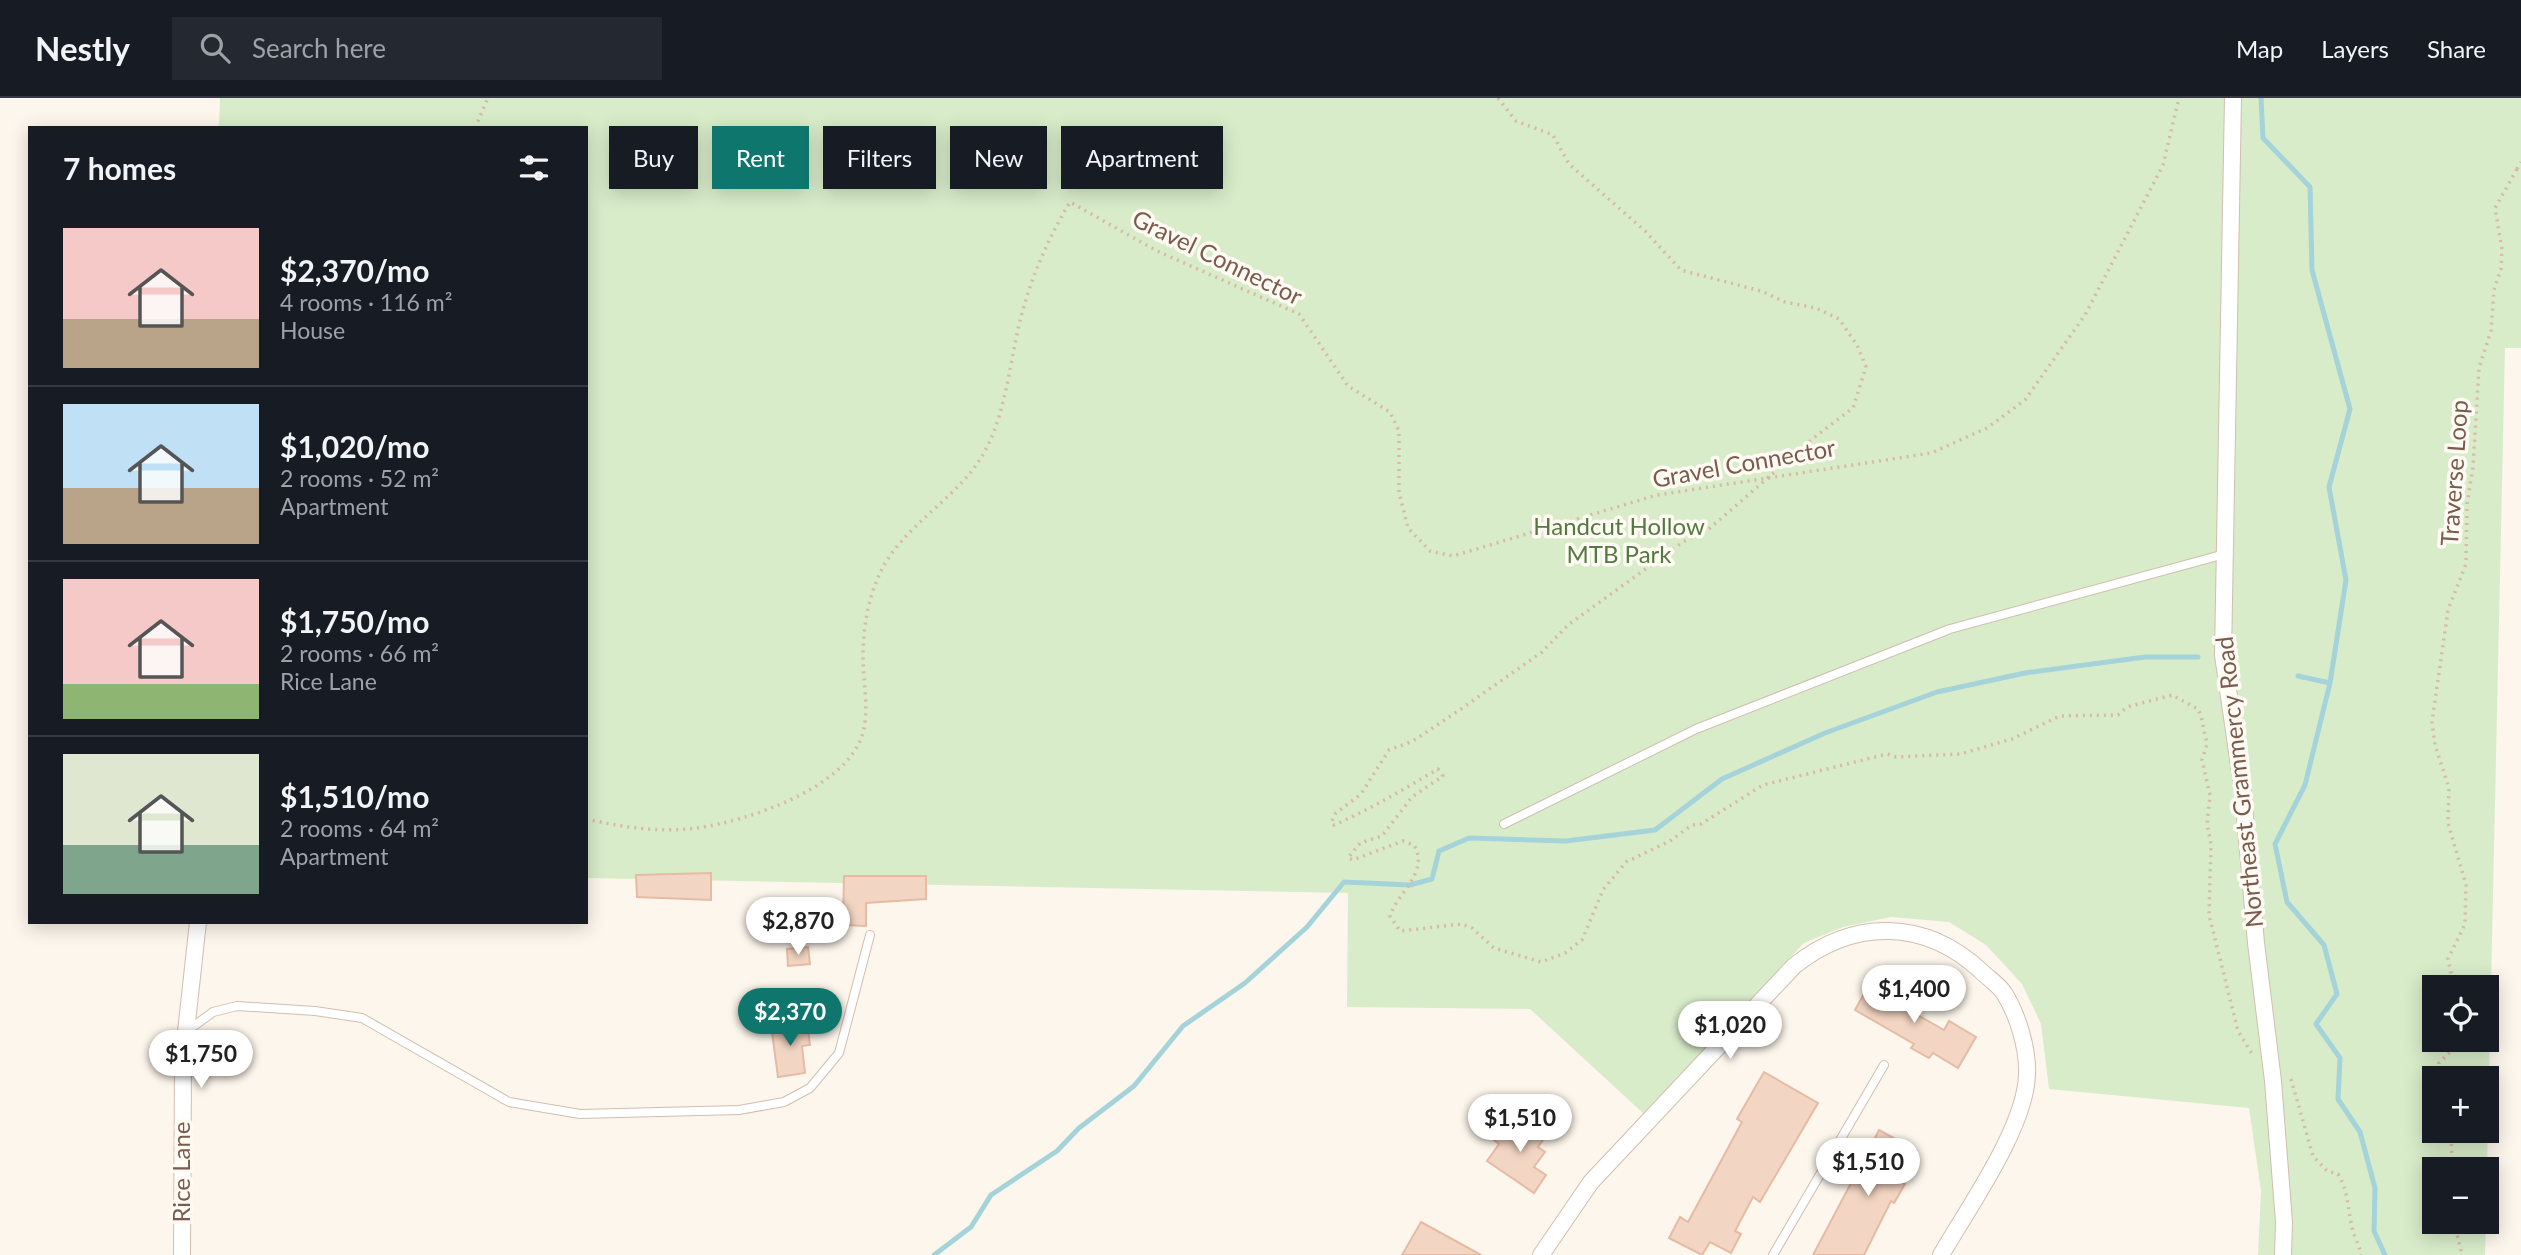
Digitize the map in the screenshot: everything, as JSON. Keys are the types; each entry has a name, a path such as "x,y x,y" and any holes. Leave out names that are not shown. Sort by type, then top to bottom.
{"street":[{"name":"Northeast Grammercy Road","path":"2233,98 2223,655 2243,793 2256,943 2273,1081 2284,1222 2283,1255"},
{"name":"Rice Lane","path":"182,1255 185,1032 198,924"},
{"path":"1541,1255 1591,1182 1794,966 1813,951 1867,932 1891,931 1934,938 1960,952 2004,993 2024,1040 2027,1075 2020,1108 2002,1149 1941,1255"}],"lane":[{"path":"1504,824 1696,729 1950,629 2225,554"},
{"path":"185,1032 213,1012 237,1006 314,1011 362,1018 509,1102 580,1114 739,1110 784,1102 810,1088 839,1052 870,935"},
{"path":"1773,1255 1884,1065"}],"path":[{"path":"476,126 488,98"},
{"name":"Gravel Connector","path":"588,819 651,829 695,828 732,820 811,788 842,767 854,752 865,722 864,632 877,580 897,547 970,474 985,451 999,413 1033,279 1052,233 1070,202 1157,251 1299,314 1348,386 1390,412 1399,431 1399,492 1408,528 1430,551 1453,556 1657,495 1931,453 1987,428 2025,400 2085,315 2163,165 2179,98"},
{"name":"Traverse Loop","path":"2451,975 2448,959 2465,924 2466,885 2448,823 2449,788 2431,722 2448,610 2466,564 2467,504 2473,467 2479,369 2491,331 2494,290 2501,269 2502,249 2495,208 2521,162"},
{"path":"2439,1066 2450,1052"},
{"path":"2457,1234 2462,1255"}],"green space":[{"name":"Handcut Hollow MTB Park","path":"220,98 2521,98 2521,348 2505,348 2491,975 2422,975 2422,1052 2490,1052 2489,1066 2422,1066 2422,1143 2488,1143 2487,1157 2422,1157 2422,1234 2486,1234 2485,1255 2258,1255 2261,1191 2249,1108 2049,1089 2041,1024 2022,984 1986,945 1949,922 1891,917 1843,927 1804,943 1644,1114 1530,1009 1347,1007 1348,893 588,878 588,126 219,126"}],"building":[{"path":"711,873 711,900 637,897 636,875"},
{"path":"844,876 926,876 926,899 866,903 866,926 843,925"},
{"path":"808,947 810,964 788,966 787,949"},
{"path":"1873,978 1910,999 1905,1008 1944,1030 1949,1021 1976,1037 1958,1068 1933,1053 1929,1058 1911,1048 1914,1044 1855,1010"},
{"path":"798,1021 799,1030 808,1029 810,1045 802,1046 805,1073 778,1077 771,1025"},
{"path":"1764,1072 1818,1103 1760,1202 1753,1197 1735,1231 1741,1234 1731,1253 1710,1242 1702,1255 1669,1238 1680,1217 1688,1222 1742,1122 1737,1119"},
{"path":"1523,1118 1547,1134 1538,1147 1545,1152 1534,1167 1546,1175 1534,1193 1487,1161 1499,1144 1494,1140 1507,1122 1516,1128"},
{"path":"1879,1130 1917,1151 1901,1182 1905,1184 1894,1203 1891,1201 1864,1255 1813,1255"},
{"path":"1421,1222 1481,1255 1402,1255"}],"waterway":[{"path":"2261,98 2263,138 2310,187 2312,270 2350,409 2329,487 2346,580 2330,683 2305,785 2275,844 2287,902 2324,945 2337,994 2316,1024 2340,1058 2338,1099 2360,1132 2375,1188 2374,1231 2385,1255"},
{"path":"934,1255 971,1227 991,1195 1057,1151 1079,1128 1134,1086 1183,1026 1245,983 1307,927 1344,882 1410,885 1432,879 1439,851 1469,838 1566,841 1655,830 1722,779 1825,733 1937,692 2025,673 2145,657 2198,657"},
{"path":"2298,676 2330,683"}]}
